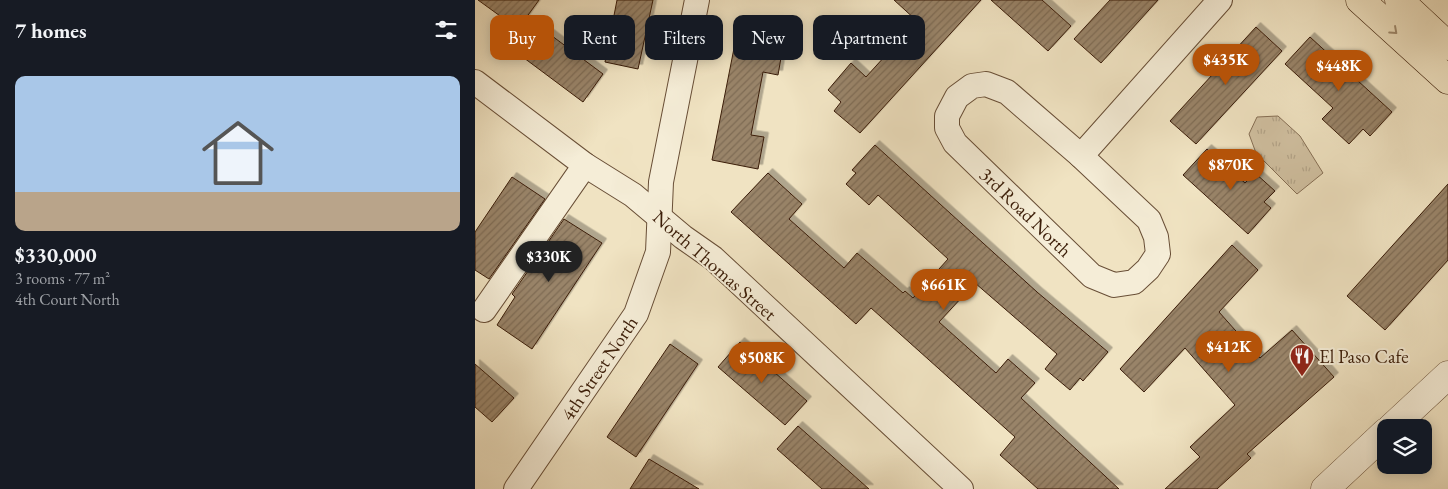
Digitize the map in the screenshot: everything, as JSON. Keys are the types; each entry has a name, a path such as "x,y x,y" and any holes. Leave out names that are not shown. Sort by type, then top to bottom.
{"main road":[{"path":"1360,0 1442,48"},
{"path":"1399,0 1442,48 1448,80"}],"street":[{"name":"4th Street North","path":"516,489 636,314 658,252 661,182 697,0"},
{"path":"1081,156 1220,0"},
{"name":"North Thomas Street","path":"475,82 585,165 633,194 659,218 713,258 961,489"},
{"name":"3rd Road North","path":"986,84 1007,92 1081,156 1149,220 1156,237 1158,254 1148,269 1134,282 1114,285 1092,276 955,143 947,128 947,116 957,97 972,86 986,84"},
{"path":"484,310 585,165"},
{"path":"1401,419 1448,375"},
{"path":"1325,489 1377,440"}],"green space":[{"path":"1278,116 1300,136 1323,173 1297,194 1256,153 1249,134 1257,117"}],"building":[{"path":"478,0 539,0 528,15 499,15"},
{"path":"617,0 653,0 650,15 645,15 645,37 638,69 605,62 605,60 635,60 635,15 614,15"},
{"path":"894,0 981,0 860,133 834,111 841,102 828,90 851,63 866,77 881,60 925,60 925,15 910,15"},
{"path":"991,0 1042,0 1071,26 1048,51"},
{"path":"1110,0 1158,0 1101,63 1074,39"},
{"path":"1256,27 1282,51 1196,144 1170,121"},
{"path":"554,37 564,45 564,60 584,60 603,74 583,102 527,60 554,60"},
{"path":"1310,37 1392,112 1370,136 1363,129 1349,144 1322,119 1333,108 1285,64"},
{"path":"733,53 733,60 781,60 778,75 763,72 751,135 764,137 758,169 712,160"},
{"path":"875,145 1037,292 1108,352 1083,381 1080,378 1070,390 1045,369 1057,354 975,283 939,322 996,373 1008,359 1035,383 1021,398 1119,489 1038,489 1000,455 1015,437 871,308 856,324 731,212 768,173 802,204 789,219 844,268 857,253 903,293 905,291 913,298 948,259 878,195 869,205 846,184 856,173 852,170"},
{"path":"1207,149 1245,183 1255,173 1275,191 1264,202 1271,208 1248,234 1183,175"},
{"path":"512,177 545,199 489,279 475,270 475,232"},
{"path":"1448,184 1448,260 1385,330 1347,296"},
{"path":"564,219 602,243 532,349 497,325 515,297 512,294"},
{"path":"1232,245 1258,270 1219,312 1260,358 1292,330 1334,377 1247,454 1251,458 1217,489 1165,489 1200,457 1190,447 1235,405 1185,348 1144,392 1120,369"},
{"path":"740,342 807,401 785,425 718,367"},
{"path":"670,344 698,364 636,457 607,437"},
{"path":"475,364 514,398 492,422 475,407"},
{"path":"798,426 869,489 822,489 777,449"},
{"path":"649,459 699,489 630,489"}],"place":[{"name":"El Paso Cafe","path":"1302,377"}]}
